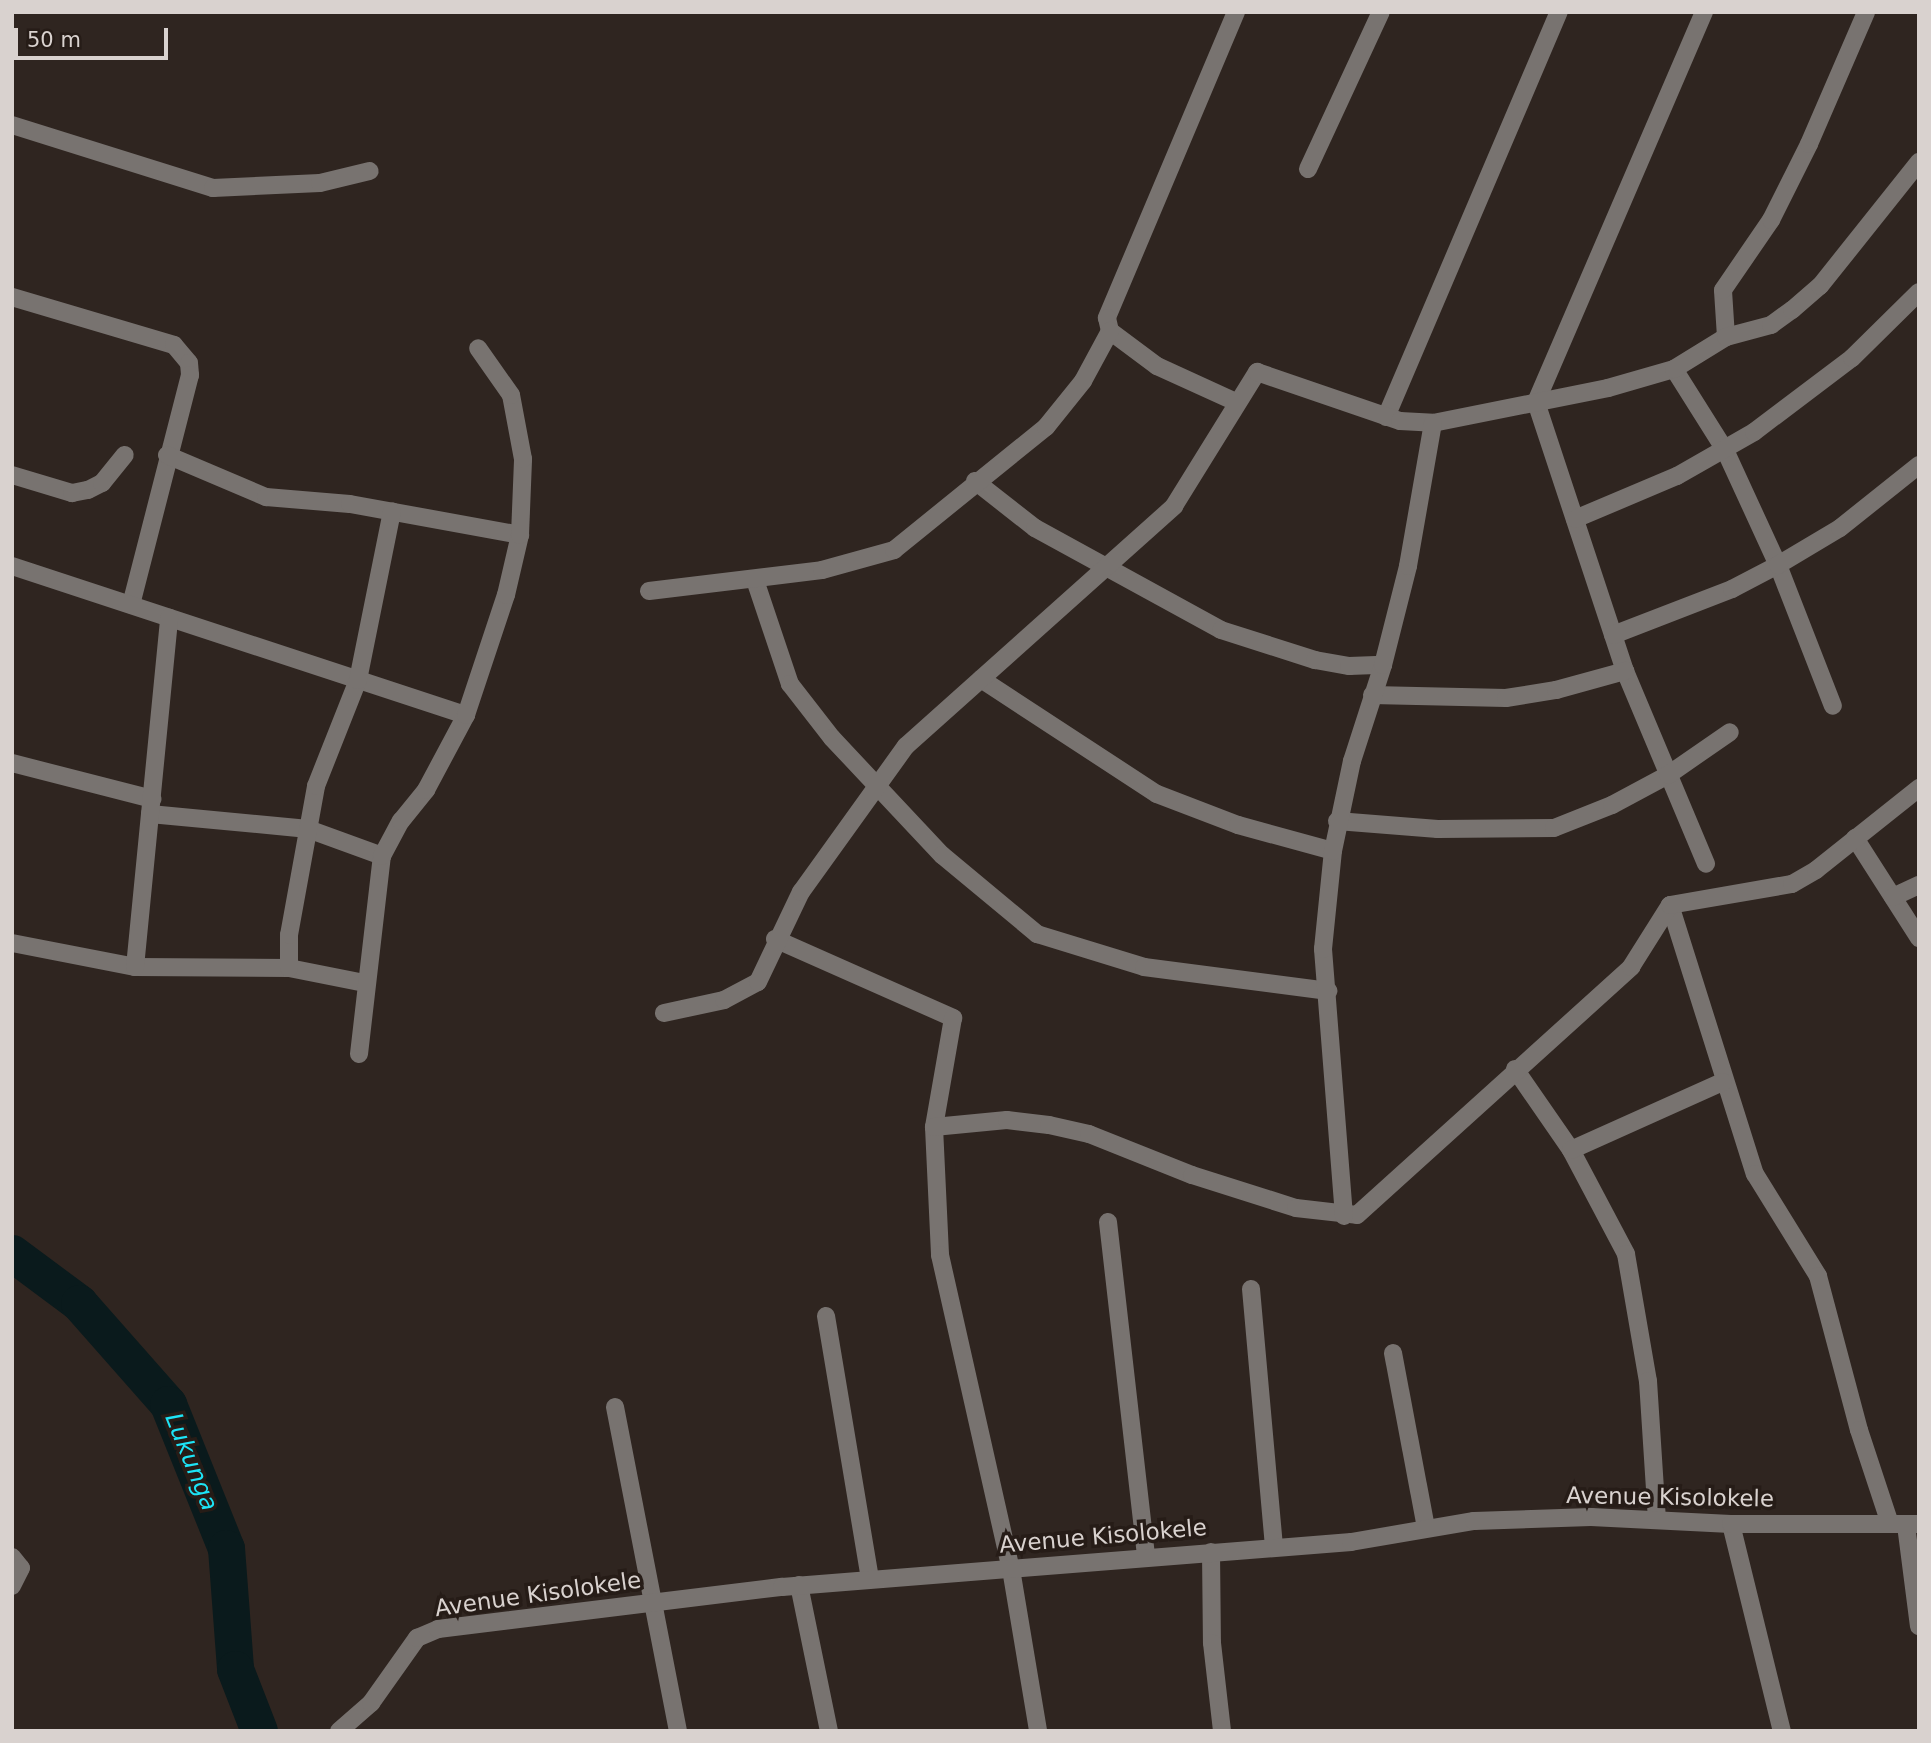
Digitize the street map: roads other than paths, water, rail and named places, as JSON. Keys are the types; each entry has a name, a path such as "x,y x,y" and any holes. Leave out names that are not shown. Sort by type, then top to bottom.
{"street":[{"path":"1236,12 1107,318 1110,331 1157,366 1236,402"},
{"path":"1308,169 1381,12"},
{"path":"1386,417 1559,12"},
{"path":"1704,12 1536,402 1625,671 1706,864"},
{"path":"1726,337 1723,290 1776,209 1866,12"},
{"path":"12,125 213,188 320,183 369,171"},
{"path":"664,1013 747,991 758,982 775,939 801,892 906,746 1174,506 1256,372 1266,372 1386,417 1433,423 1674,369 1726,337 1771,325 1820,286 1919,162"},
{"path":"1575,519 1725,450 1852,358 1919,292"},
{"path":"12,297 174,345 183,353 190,375 167,455 131,605"},
{"path":"649,591 755,580 875,559 894,550 975,481 1046,427 1083,381 1110,331"},
{"path":"359,1054 365,983 382,856 401,821 426,790 466,715 506,595 520,535 523,459 511,395 478,348"},
{"path":"1674,369 1725,450 1778,565 1833,706"},
{"path":"1344,1216 1323,949 1337,821 1372,695 1383,666 1408,566 1433,423"},
{"path":"12,475 72,493 88,491 102,483 125,455"},
{"path":"167,455 266,497 392,512 520,535"},
{"path":"1613,635 1732,589 1778,565 1840,528 1919,465"},
{"path":"975,481 1035,528 1108,565 1135,586 1221,630 1315,660 1349,666 1383,666"},
{"path":"289,968 289,935 316,786 358,680 392,512"},
{"path":"12,566 466,715"},
{"path":"755,580 790,684 876,787 942,855 1037,934 1144,967 1328,990"},
{"path":"135,967 169,618"},
{"path":"1372,695 1506,698 1556,690 1625,671"},
{"path":"981,679 1157,794 1238,825 1334,851"},
{"path":"1337,821 1438,829 1554,828 1668,775 1730,732"},
{"path":"12,763 151,807 308,830 382,856"},
{"path":"934,1127 1007,1120 1049,1125 1099,1138 1192,1175 1296,1208 1344,1216 1370,1207 1440,1135 1631,967 1670,905 1793,884 1919,788"},
{"path":"1855,838 1919,938"},
{"path":"1893,897 1919,885"},
{"path":"1670,905 1722,1082 1755,1174 1818,1276 1859,1430 1905,1524 1919,1626"},
{"path":"775,939 953,1018 934,1127 940,1255 1011,1569 1038,1731"},
{"path":"12,943 135,967 289,968 365,983"},
{"path":"1515,1069 1571,1150 1614,1228 1634,1283 1648,1381 1657,1520"},
{"path":"1571,1150 1722,1082"},
{"path":"1108,1223 1146,1557"},
{"path":"1251,1289 1274,1545"},
{"path":"826,1316 870,1580"},
{"path":"1394,1353 1426,1527"},
{"path":"615,1407 678,1731"},
{"name":"Avenue Kisolokele","path":"339,1731 372,1703 417,1638 438,1629 799,1586 1274,1545 1351,1542 1426,1527 1519,1519 1657,1520 1731,1524 1905,1524"},
{"path":"1731,1524 1782,1731"},
{"path":"1210,1552 1212,1643 1222,1731"},
{"path":"12,1557 21,1568 12,1586"},
{"path":"799,1586 830,1731"}],"waterway":[{"name":"Lukunga","path":"12,1253 79,1303 168,1404 226,1548 235,1669 259,1731"}]}
